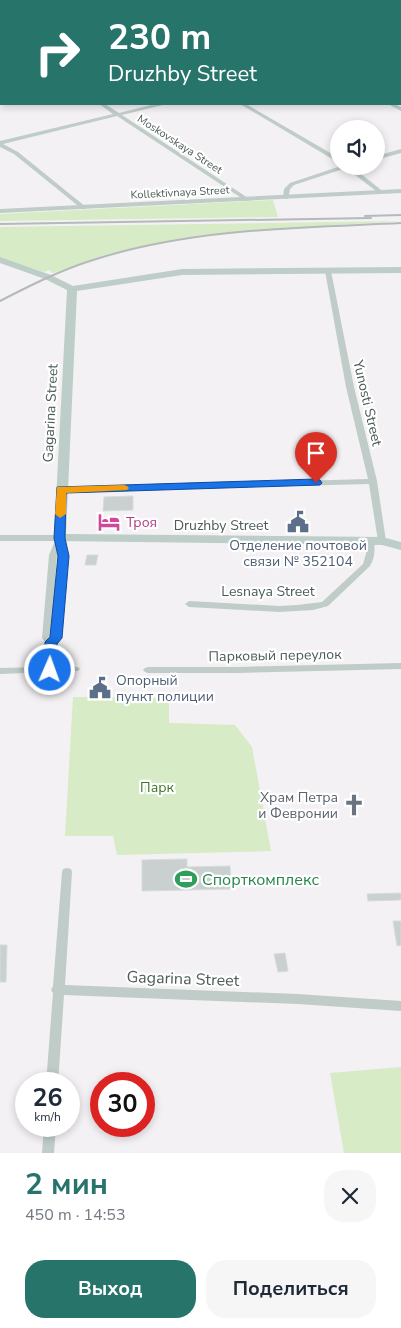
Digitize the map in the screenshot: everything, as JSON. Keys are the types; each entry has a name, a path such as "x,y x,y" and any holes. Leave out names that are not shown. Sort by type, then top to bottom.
{"main road":[{"path":"0,260 48,277 72,289 182,272 401,270"},
{"path":"0,269 18,267"},
{"name":"Gagarina Street","path":"60,538 72,289"},
{"name":"Druzhby Street","path":"60,538 376,541 401,546"}],"street":[{"name":"Moskovskaya Street","path":"104,105 248,200"},
{"path":"0,144 158,105"},
{"path":"245,105 330,156"},
{"path":"0,144 16,153 84,208"},
{"path":"385,155 401,151"},
{"path":"286,198 287,189 292,184 330,172"},
{"path":"359,175 382,193"},
{"name":"Kollektivnaya Street","path":"0,211 401,191"},
{"name":"Yunosti Street","path":"328,270 350,388 373,481 376,541"},
{"path":"61,490 373,481"},
{"path":"0,538 60,538"},
{"name":"Gagarina Street","path":"50,670 51,642 56,638 64,556 60,538"},
{"name":"Lesnaya Street","path":"189,604 271,608 317,607 331,598 366,566 376,541"},
{"name":"Парковый переулок","path":"148,670 247,670 401,666"},
{"path":"0,671 75,670"},
{"path":"53,1072 57,990 67,872"},
{"name":"Gagarina Street","path":"57,990 298,998 401,1006"},
{"path":"48,1153 49,1137"}],"green space":[{"path":"273,200 278,217 0,221 0,214"},
{"path":"401,221 261,230 182,238 108,254 53,273 49,270 44,272 0,258 0,227"},
{"name":"Парк","path":"73,697 169,698 169,723 235,725 252,747 271,851 117,855 113,836 65,836"},
{"path":"401,1067 401,1153 344,1153 330,1073"}],"building":[{"path":"133,496 133,510 103,511 104,497"},
{"path":"87,555 98,555 96,565 85,565"},
{"name":"Спорткомплекс","path":"187,859 187,867 230,866 231,889 142,891 142,860"},
{"path":"401,893 401,900 368,901 367,894"},
{"path":"393,921 401,921 401,945 397,946"},
{"path":"0,945 7,945 6,982 0,982"},
{"path":"285,953 288,971 278,972 274,954"}],"railway":[{"path":"365,216 401,215"},
{"path":"0,224 371,218"},
{"path":"0,301 46,278 81,264 130,249 169,241 246,231 401,223"}],"slow traffic":[{"path":"60,514 61,490 124,488"}],"place":[{"name":"Троя","path":"109,522"},
{"name":"Отделение почтовой связи № 352104","path":"298,522"},
{"name":"Опорный пункт полиции","path":"100,688"},
{"name":"Храм Петра и Февронии","path":"354,805"},
{"name":"Спорткомплекс","path":"186,879"}],"route":[{"path":"50,670 51,642 56,638 64,556 60,538 61,490 316,483"}]}
